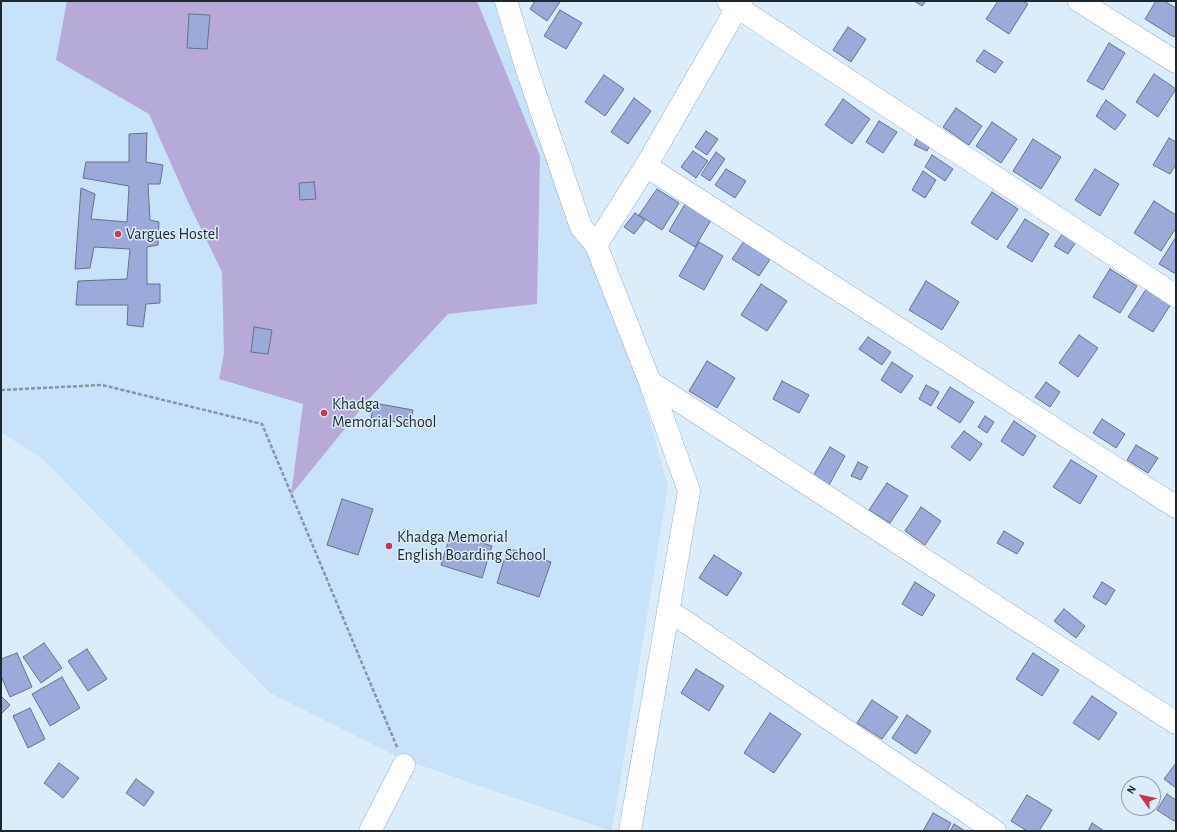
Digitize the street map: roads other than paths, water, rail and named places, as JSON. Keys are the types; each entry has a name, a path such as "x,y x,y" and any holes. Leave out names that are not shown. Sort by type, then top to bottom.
{"street":[{"path":"506,1 527,70 581,227 596,245 650,382 689,491 630,831"},
{"path":"1079,1 1176,62"},
{"path":"596,245 646,166 735,3 1176,296"},
{"path":"646,166 1176,508"},
{"path":"650,382 1176,723"},
{"path":"668,610 995,831"},
{"path":"370,831 404,765"}],"place":[{"name":"Vargues Hostel","path":"118,234"},
{"name":"Khadga Memorial School","path":"324,413"},
{"name":"Khadga Memorial English Boarding School","path":"389,546"}]}
